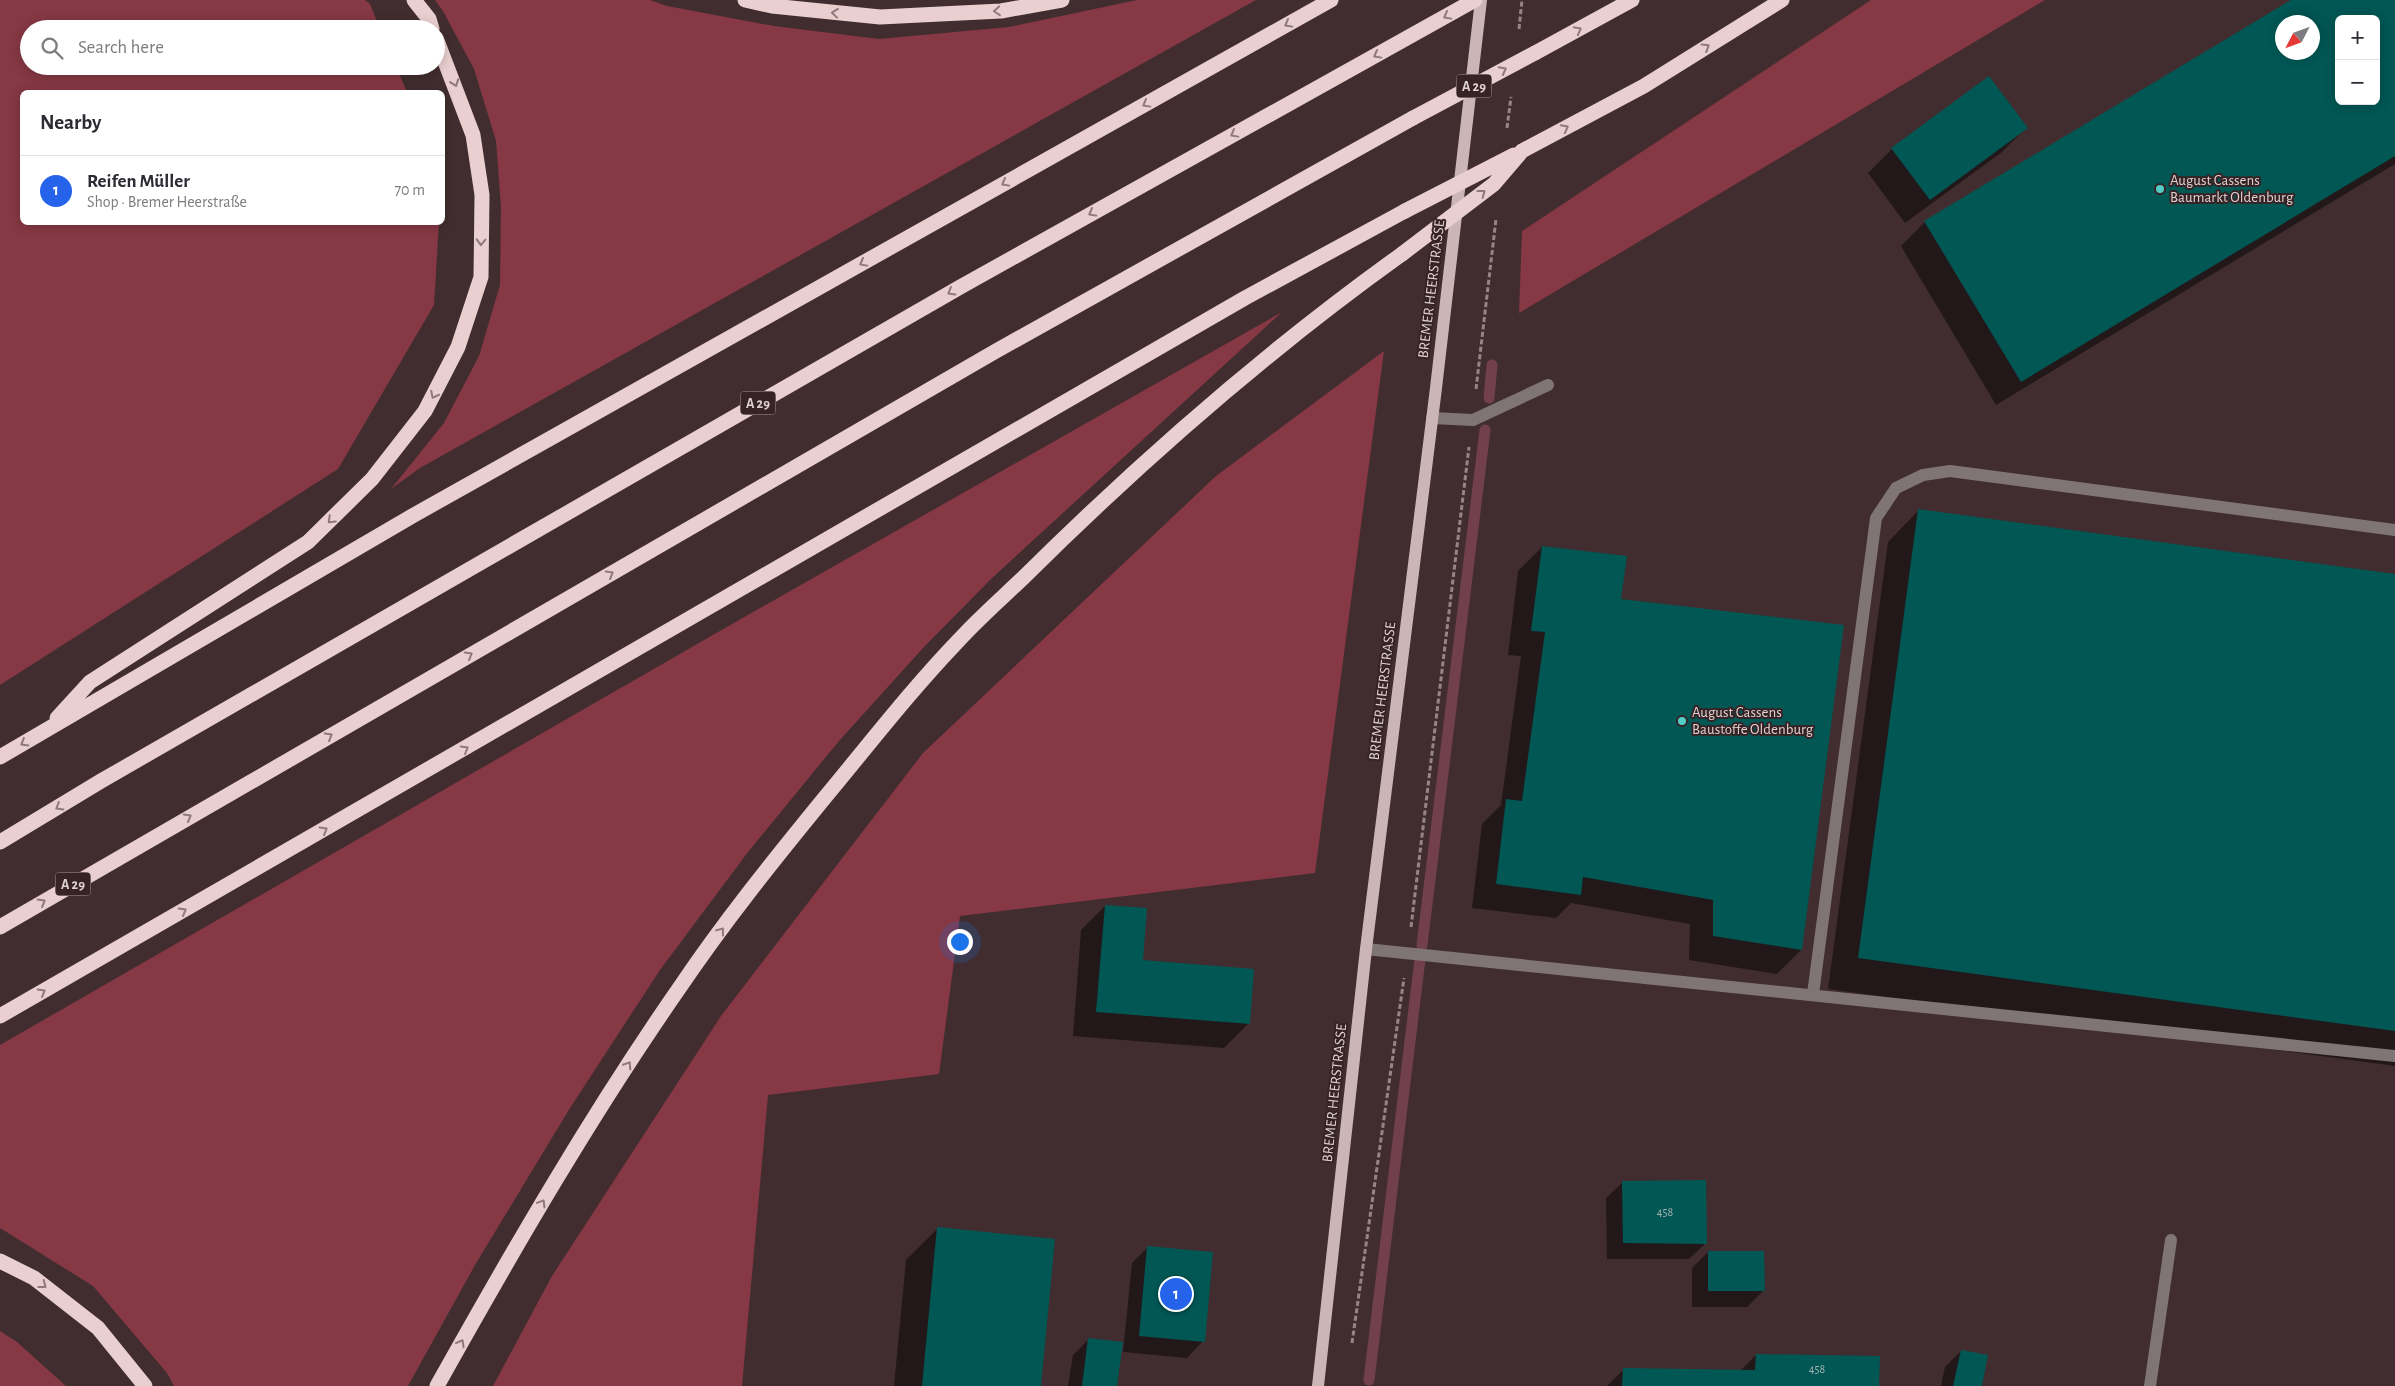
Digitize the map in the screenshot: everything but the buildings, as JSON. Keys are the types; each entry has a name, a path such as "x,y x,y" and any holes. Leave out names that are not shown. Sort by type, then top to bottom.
{"highway":[{"path":"414,0 428,20"},
{"path":"745,0 772,6 880,17 1001,11 1062,0"},
{"path":"0,757 414,515 1330,0"},
{"name":"A 29","path":"0,842 118,772 953,291 1475,0"},
{"name":"A 29","path":"0,927 996,351 1413,118 1632,0"},
{"path":"0,1016 1237,303 1644,86 1782,0"},
{"path":"48,728 90,682 308,542 372,479 425,411 458,347 481,277 482,195 473,135 445,62"},
{"path":"437,1386 497,1278 591,1121 681,985 768,868 864,750 958,640 1067,534 1179,432 1344,295 1402,254 1494,184 1522,151"},
{"path":"0,1262 34,1278 98,1328 145,1386"}],"main road":[{"name":"BREMER HEERSTRASSE","path":"1318,1386 1366,949 1432,418 1481,0"}],"lane":[{"path":"1432,418 1472,420 1548,385"},
{"path":"1813,994 1876,518 1896,488 1923,475 1950,471 2395,530"},
{"path":"1366,949 2395,1056"},
{"path":"2150,1386 2171,1240"}],"path":[{"path":"1517,39 1522,0"},
{"path":"1506,137 1512,88"},
{"path":"1352,1347 1408,953 1497,215"}],"shaded area":[{"path":"0,0 365,0 370,4 376,20 20,20 20,75 400,75 406,90 20,90 20,225 439,225 434,305 338,469 0,685"},
{"path":"435,0 650,0 667,6 774,26 879,39 1009,27 1137,0 1256,0 420,468 391,489 444,423 479,356 500,285 501,206 496,141 474,69 443,11"},
{"path":"1871,0 2045,0 1519,313 1522,231"},
{"path":"1282,312 992,578 924,647 839,741 748,852 660,970 570,1108 475,1265 408,1386 174,1386 167,1373 93,1286 0,1228 0,1045 732,624"},
{"path":"1384,351 1315,873 960,916 939,1074 768,1095 742,1386 493,1386 552,1276 721,1016 923,753 1216,476"},
{"path":"0,1331 17,1342 66,1386 0,1386"}],"waterway":[{"path":"1489,398 1492,365"},
{"path":"1422,945 1485,430"},
{"path":"1369,1380 1420,959"}],"place":[{"name":"August Cassens Baumarkt Oldenburg","path":"2160,189"},
{"name":"August Cassens Baustoffe Oldenburg","path":"1682,721"},
{"name":"Reifen Müller","path":"1176,1294"}]}
